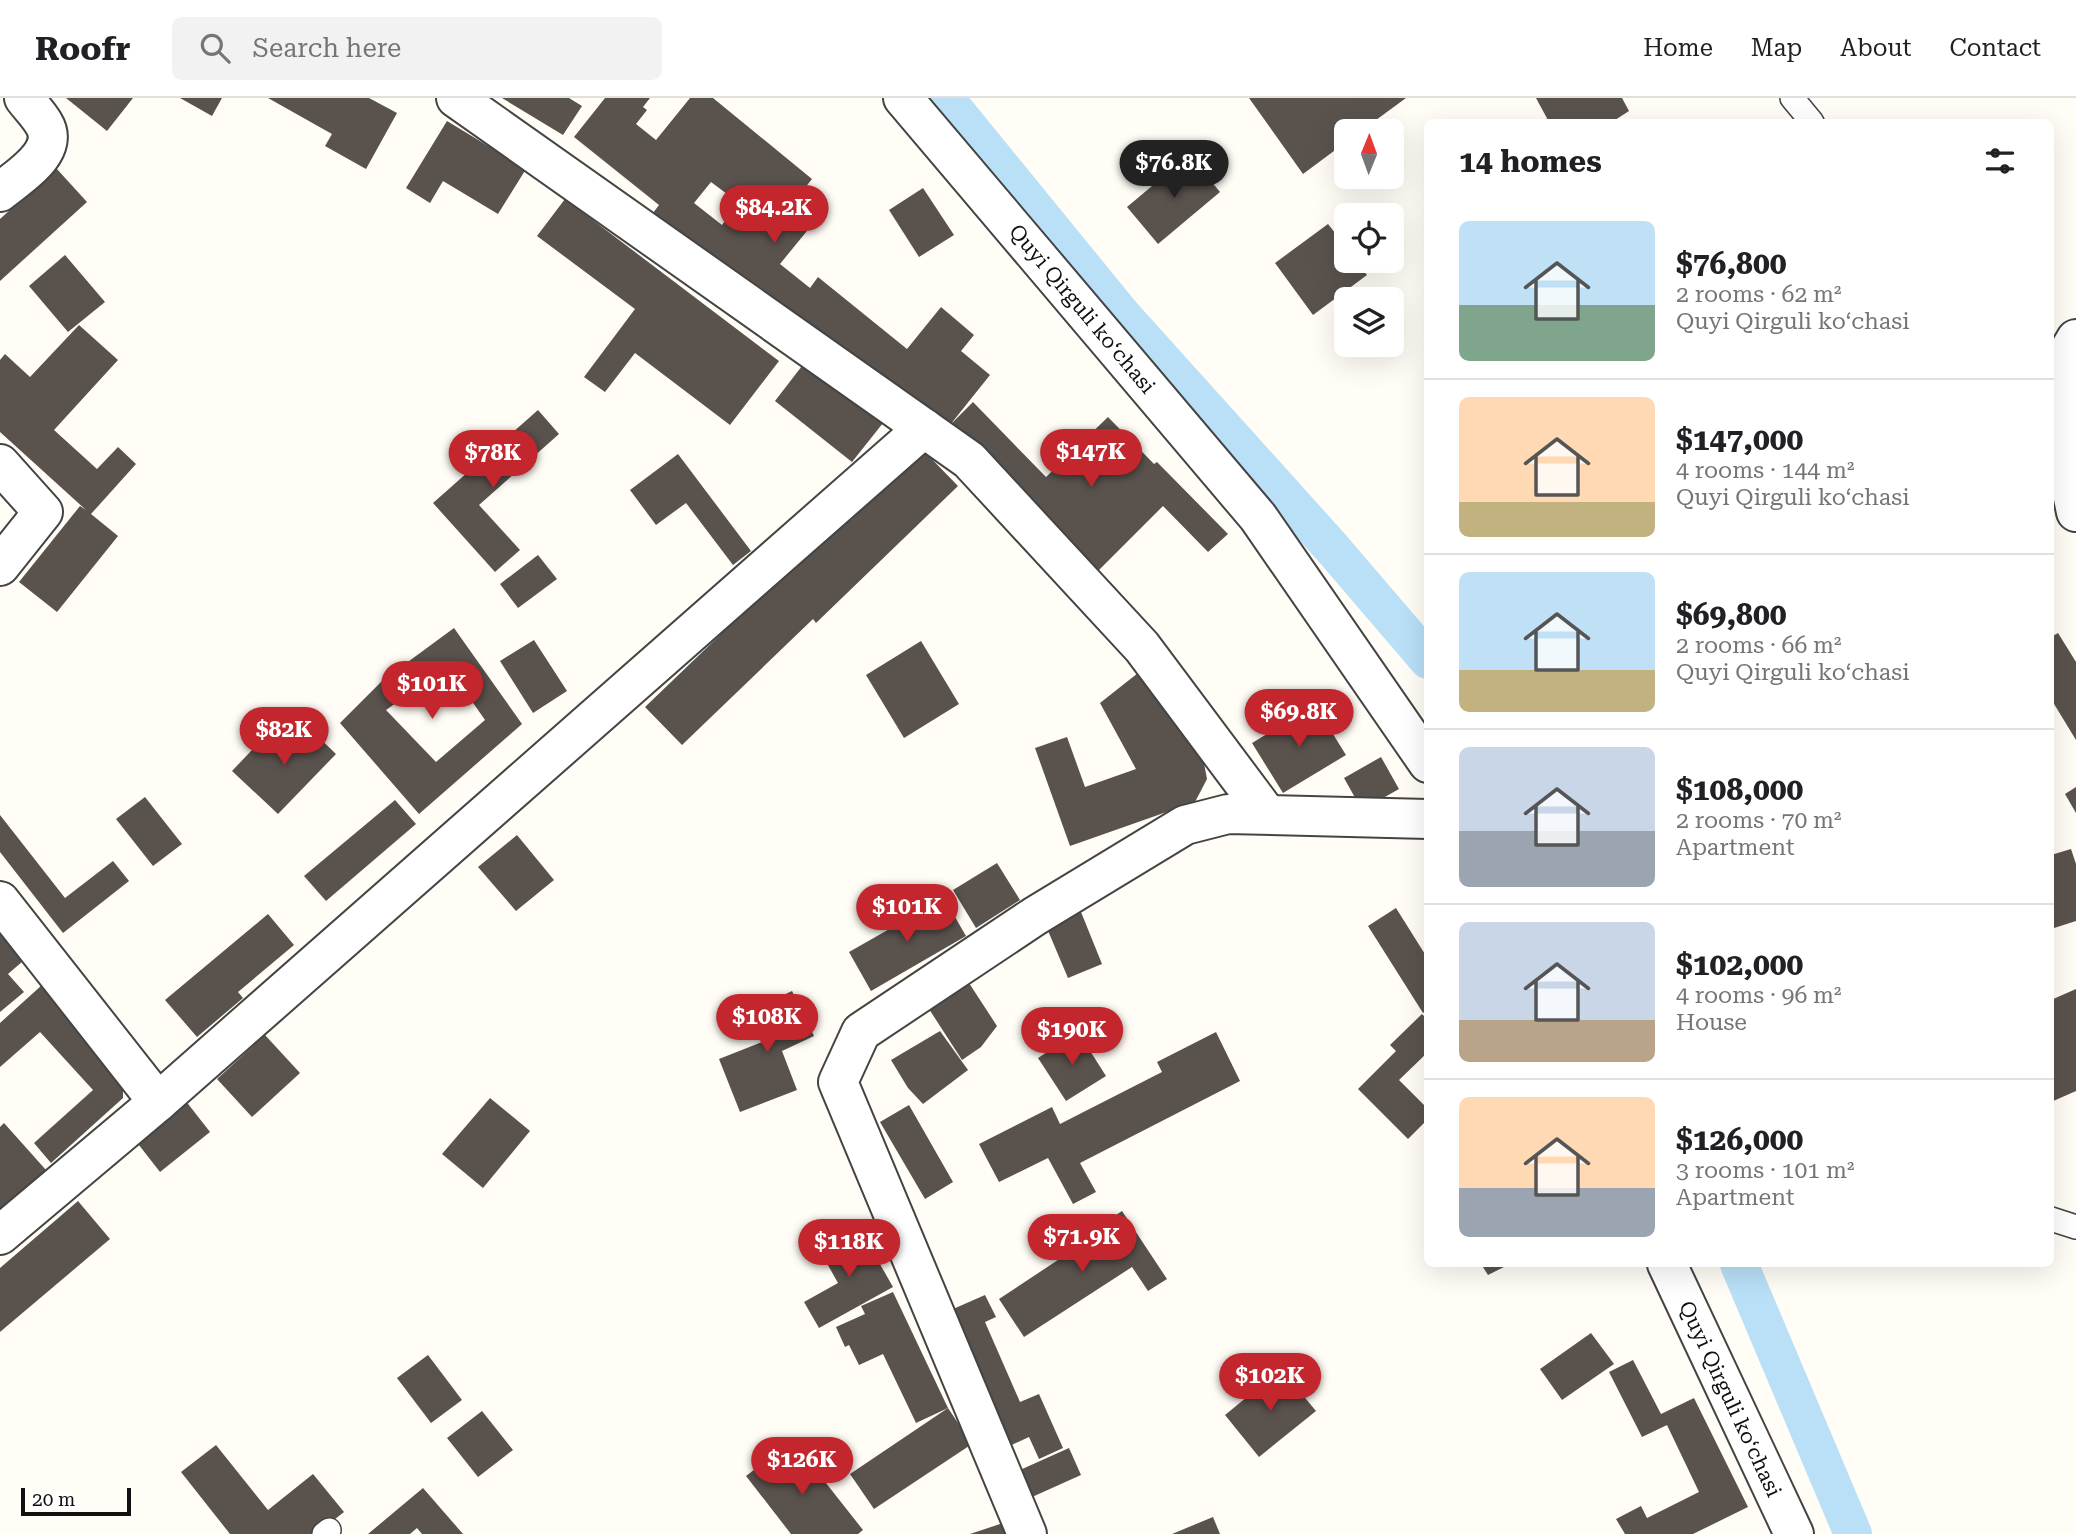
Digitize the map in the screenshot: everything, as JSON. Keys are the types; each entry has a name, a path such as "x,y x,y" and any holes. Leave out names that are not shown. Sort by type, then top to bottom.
{"street":[{"path":"0,192 32,166 42,155 47,141 46,126 24,98"},
{"path":"456,98 969,460 1142,647 1266,813"},
{"name":"Quyi Qirguli koʻchasi","path":"903,98 1258,517 1424,757"},
{"path":"2076,339 2063,361 2058,420 2076,512"},
{"path":"0,1235 159,1102 924,428"},
{"path":"0,464 43,512 0,566"},
{"path":"1027,1534 838,1082 861,1032 1035,916 1185,825 1228,814 1266,813 1424,819"},
{"path":"0,901 159,1102"},
{"name":"Quyi Qirguli koʻchasi","path":"1668,1267 1781,1524"}],"lane":[{"path":"1792,98 1810,119"},
{"path":"2054,1220 2076,1227"}],"building":[{"path":"66,98 133,98 107,131"},
{"path":"180,98 222,98 212,116"},
{"path":"268,98 369,98 397,113 366,169 325,146 332,134"},
{"path":"502,98 569,98 582,106 563,135"},
{"path":"605,98 650,98 643,107 647,110 636,124 656,140 690,98 713,98 812,179 789,208 811,226 780,264 810,288 818,277 907,349 941,307 974,335 961,351 990,375 942,435 784,319 653,213 659,205 574,137","holes":["711,182 739,203 722,225 694,203"]},
{"path":"1249,98 1406,98 1377,119 1334,119 1334,151 1303,174"},
{"path":"1536,98 1622,98 1629,111 1617,119 1547,119"},
{"path":"447,121 526,169 498,214 443,181 430,203 406,188"},
{"path":"1189,155 1220,192 1158,244 1127,207"},
{"path":"56,168 87,202 0,281 0,219"},
{"path":"923,188 954,235 919,257 889,210"},
{"path":"565,199 779,361 730,425 635,353 605,392 584,377 635,309 537,236"},
{"path":"1328,224 1334,232 1334,273 1367,275 1351,287 1334,287 1334,299 1313,315 1275,263"},
{"path":"65,255 105,302 68,332 29,286"},
{"path":"79,325 118,360 54,430 97,469 118,447 136,464 91,514 118,536 57,612 19,582 80,506 86,510 0,432 0,360 5,354 30,377"},
{"path":"805,362 883,423 852,462 775,401"},
{"path":"973,402 1046,477 1108,417 1228,534 1208,552 1163,506 1096,573 950,425"},
{"path":"538,410 559,434 479,505 520,550 495,572 433,503"},
{"path":"923,450 958,486 816,623 813,619 682,745 645,707 846,514 851,520"},
{"path":"678,454 751,551 733,565 686,503 656,525 630,490"},
{"path":"538,555 557,579 518,608 500,584"},
{"path":"454,628 522,724 419,814 340,723 382,681","holes":["448,667 485,720 436,762 386,710"]},
{"path":"2058,633 2076,662 2076,740 2054,704 2054,635"},
{"path":"534,640 567,691 533,713 500,661"},
{"path":"921,641 959,704 904,738 866,675"},
{"path":"1138,673 1200,742 1207,779 1195,802 1070,846 1035,748 1067,737 1085,787 1136,769 1100,703"},
{"path":"1315,705 1346,755 1283,793 1252,743"},
{"path":"304,723 336,754 278,814 232,771 267,734 281,747"},
{"path":"1381,757 1399,789 1362,810 1344,778"},
{"path":"2076,787 2076,813 2065,794"},
{"path":"145,797 182,844 153,866 116,819"},
{"path":"395,800 416,824 326,901 304,876"},
{"path":"0,815 65,898 113,861 129,881 63,933 0,852"},
{"path":"517,835 554,880 516,911 478,867"},
{"path":"2071,849 2076,864 2076,921 2054,928 2054,854"},
{"path":"997,863 1020,900 976,928 953,890"},
{"path":"944,898 966,936 871,991 849,952"},
{"path":"1396,908 1424,953 1424,1012 1423,1013 1368,926"},
{"path":"1081,912 1102,964 1068,978 1046,926"},
{"path":"268,914 294,945 238,992 243,998 197,1037 165,1000"},
{"path":"0,933 23,961 8,974 24,992 0,1012"},
{"path":"969,983 997,1026 981,1047 962,1060 929,1009"},
{"path":"42,985 123,1084 123,1098 51,1163 34,1143 93,1090 40,1032 0,1067 0,1023"},
{"path":"2076,989 2076,1091 2054,1101 2054,999"},
{"path":"792,991 814,1036 782,1051 797,1090 740,1112 719,1059 762,1042 748,1012"},
{"path":"1422,1014 1424,1016 1424,1056 1399,1080 1424,1105 1424,1123 1408,1139 1358,1089 1396,1051 1390,1045"},
{"path":"940,1031 968,1070 923,1104 908,1088 891,1060"},
{"path":"1078,1032 1106,1076 1066,1101 1038,1058"},
{"path":"1216,1032 1240,1081 1080,1163 1096,1192 1073,1204 1048,1158 999,1182 979,1144 1052,1107 1060,1124 1162,1072 1157,1062"},
{"path":"265,1035 300,1073 252,1117 217,1079"},
{"path":"490,1098 530,1131 483,1188 442,1154"},
{"path":"185,1100 210,1132 160,1172 135,1140"},
{"path":"909,1105 953,1182 925,1199 880,1122"},
{"path":"4,1123 46,1170 0,1211 0,1127"},
{"path":"78,1201 110,1239 0,1332 0,1268"},
{"path":"1122,1211 1167,1279 1148,1291 1132,1267 1024,1337 999,1299 1070,1252 1067,1248"},
{"path":"860,1229 893,1287 819,1328 804,1302 838,1283 820,1251"},
{"path":"1483,1267 1504,1267 1488,1275"},
{"path":"893,1292 948,1408 916,1423 883,1354 859,1365 849,1345 845,1347 836,1327 865,1314 861,1306"},
{"path":"985,1295 996,1317 985,1322 1020,1402 1039,1394 1063,1448 1039,1459 1029,1437 1005,1448 944,1313"},
{"path":"1591,1333 1614,1364 1562,1400 1540,1369"},
{"path":"428,1355 462,1400 431,1423 397,1378"},
{"path":"1633,1360 1661,1414 1694,1398 1748,1507 1693,1534 1625,1534 1616,1519 1641,1506 1647,1518 1699,1492 1667,1425 1642,1437 1609,1372"},
{"path":"1281,1369 1316,1411 1259,1457 1225,1415"},
{"path":"948,1408 972,1444 874,1509 850,1474"},
{"path":"482,1411 513,1450 478,1477 447,1438"},
{"path":"216,1445 268,1510 313,1474 344,1512 316,1534 230,1534 181,1472"},
{"path":"796,1445 863,1530 858,1534 791,1534 746,1476 772,1456 775,1461"},
{"path":"1069,1448 1081,1475 1032,1497 1020,1470"},
{"path":"423,1488 463,1534 422,1534 417,1528 410,1534 368,1534"},
{"path":"1213,1517 1220,1534 1172,1534"},
{"path":"1006,1522 1013,1534 970,1534"}],"waterway":[{"path":"945,98 1122,315 1332,548 1424,655"},
{"path":"1740,1267 1853,1534"}]}
